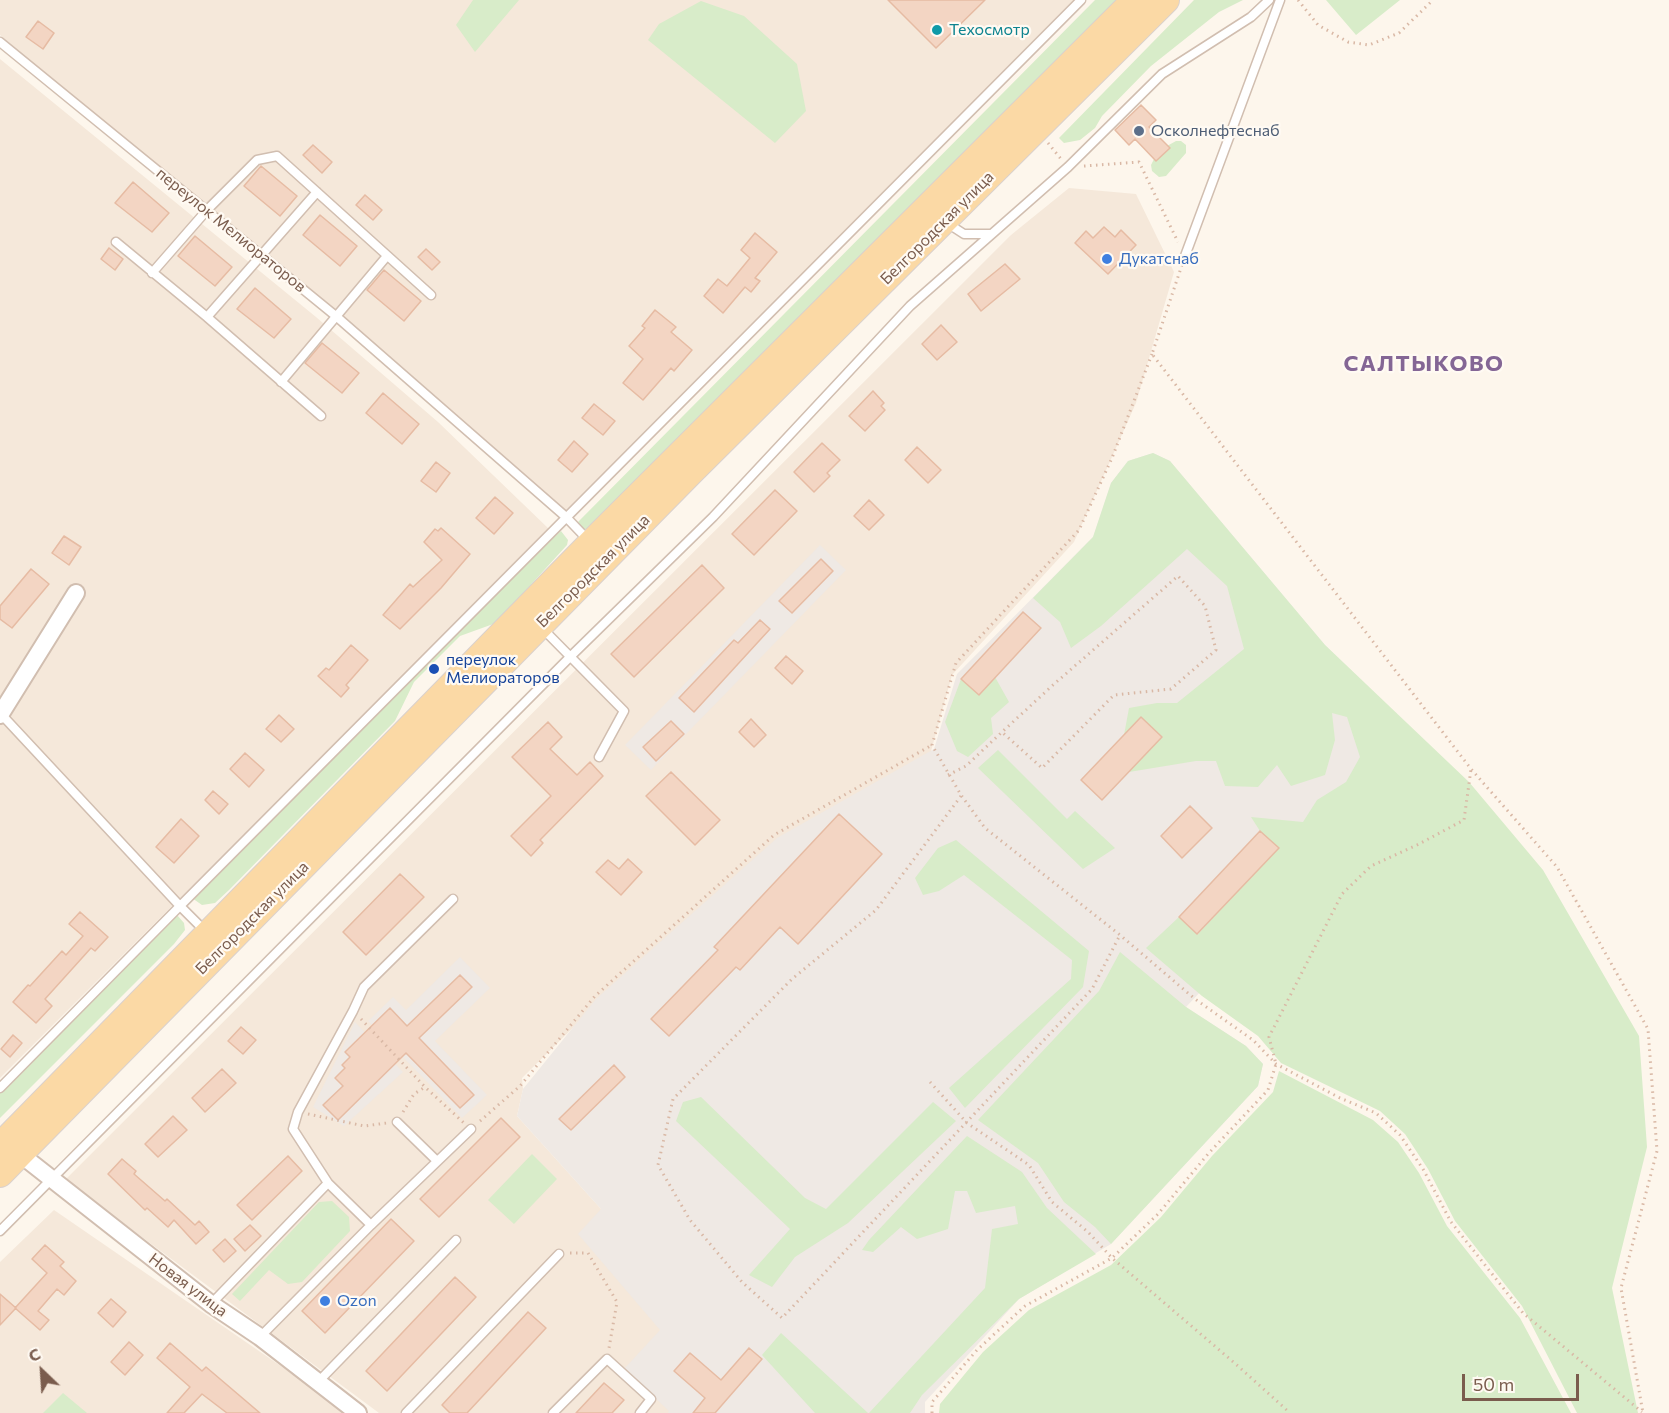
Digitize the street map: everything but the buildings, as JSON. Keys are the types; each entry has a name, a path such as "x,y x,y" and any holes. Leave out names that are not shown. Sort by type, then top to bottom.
{"main road":[{"name":"Белгородская улица","path":"0,1174 10,1150 208,935 591,543 959,191 1136,0"},
{"name":"Белгородская улица","path":"10,1150 945,222 959,191 1036,130 1166,0"}],"street":[{"path":"1,715 76,593"},
{"name":"Новая улица","path":"10,1150 358,1413"}],"lane":[{"path":"0,1088 1081,0"},
{"path":"0,1231 571,656 714,517 910,306 1068,167 1162,74 1251,16 1269,0"},
{"path":"1185,256 1280,0"},
{"name":"переулок Мелиораторов","path":"0,42 337,317 566,517 591,543"},
{"path":"152,273 207,210 257,160 277,156 430,295"},
{"path":"207,317 316,192"},
{"path":"945,222 964,234 991,234"},
{"path":"116,242 321,416"},
{"path":"281,382 387,256"},
{"path":"540,626 624,711 599,757"},
{"path":"1,715 208,935"},
{"path":"371,1225 328,1183 293,1129 298,1112 364,987 453,899"},
{"path":"397,1122 437,1161"},
{"path":"260,1337 371,1225 471,1129"},
{"path":"211,1304 328,1183"},
{"path":"318,1382 456,1240"},
{"path":"406,1413 559,1254"},
{"path":"553,1413 607,1359 651,1399 640,1413"}],"path":[{"path":"1298,0 1318,25 1348,42 1369,45 1399,33 1433,0"},
{"path":"353,1011 425,1087 471,1129 520,1086 595,996 774,835 932,745 956,663 1079,530 1112,458 1152,354 1185,256 1139,162 1068,167 1036,130"},
{"path":"1152,354 1472,769 1557,867 1648,1029 1657,1151 1622,1288 1642,1413"},
{"path":"948,775 966,766 1002,732 1053,685 1178,576 1205,606 1216,650 1171,689 1114,695 1042,768 1002,732"},
{"path":"932,745 948,775 985,828 1120,935 1195,999 1253,1040 1276,1064 1340,1098 1376,1113 1400,1136 1423,1169 1451,1222 1522,1312 1642,1413"},
{"path":"932,1413 932,1402 977,1350 1025,1306 1112,1258 1158,1214 1208,1154 1269,1090 1276,1064 1269,1037 1342,894 1371,866 1464,820 1472,769"},
{"path":"961,795 876,910 792,978 673,1099 658,1166 690,1220 742,1282 782,1318 1092,989 1120,935"},
{"path":"930,1082 967,1123 1029,1165 1053,1202 1088,1232 1112,1258 1290,1413"},
{"path":"298,1112 364,1126"},
{"path":"559,1254 588,1253 617,1302 607,1359"}],"shaded area":[{"path":"0,0 1077,0 564,512 343,316 132,146 0,35"},
{"path":"0,59 316,317 438,422 549,529 0,1078"},
{"path":"1069,188 1136,194 1174,272 1136,403 1074,542 952,675 930,755 595,1006 522,1078 523,1089 517,1116 602,1210 815,1413 379,1413 65,1180 1011,235"},
{"path":"1153,453 1170,461 1325,645 1432,748 1186,1007 1246,1046 1263,1064 1258,1086 1111,1244 1019,1299 925,1402 925,1413 668,1413 669,1411 624,1369 660,1330 578,1234 601,1209 517,1116 523,1089 596,999 777,838 934,749 957,674 1093,537 1111,483 1128,461"},
{"path":"820,545 846,570 651,770 625,745"},
{"path":"460,957 490,988 435,1041 487,1095 462,1118 368,1021 393,997 406,1010"},
{"path":"355,1022 403,1072 344,1126 313,1107"},
{"path":"54,1210 304,1382 344,1413 0,1413 0,1262"}],"green space":[{"path":"473,0 519,0 475,52 456,25"},
{"path":"1095,0 1123,0 596,529 584,531 578,522"},
{"path":"1194,0 1243,0 1219,12 1151,66 1102,116 1095,128 1080,140 1064,143 1059,138"},
{"path":"1326,0 1400,0 1356,35"},
{"path":"701,1 744,16 797,64 806,111 775,143 648,40 659,24"},
{"path":"1181,141 1186,145 1186,153 1166,176 1159,177 1152,171 1151,165 1167,146"},
{"path":"1153,453 1170,461 1325,645 1469,782 1543,870 1639,1036 1647,1147 1612,1288 1638,1413 1577,1413 1522,1306 1455,1221 1428,1169 1405,1134 1380,1111 1281,1063 1258,1036 1202,996 1146,948 1179,917 1198,934 1278,848 1260,831 1251,817 1303,822 1317,800 1346,782 1360,757 1347,717 1332,713 1335,740 1325,775 1291,786 1277,765 1258,787 1225,786 1216,761 1196,761 1129,772 1124,735 1129,708 1157,703 1177,703 1244,649 1227,586 1187,549 1101,626 1071,648 1060,622 1033,598 1093,537 1111,483 1128,461"},
{"path":"561,531 568,540 567,545 496,623 460,636 414,682 395,721 229,890 215,903 202,905 192,898 492,592"},
{"path":"995,677 1009,702 991,718 993,734 968,757 957,751 945,722 961,679 979,695"},
{"path":"998,750 1067,819 1075,811 1115,848 1083,869 978,768"},
{"path":"956,840 1089,951 1083,987 965,1108 949,1088 1071,979 1072,960 964,875 939,891 923,895 915,878 938,848"},
{"path":"177,915 184,923 185,930 174,944 0,1118 0,1089"},
{"path":"1120,952 1186,1007 1246,1046 1263,1064 1258,1086 1111,1244 1095,1227 1064,1202 1038,1163 978,1120 1099,991"},
{"path":"1279,1071 1373,1120 1398,1142 1419,1173 1447,1226 1520,1318 1571,1413 939,1413 940,1404 983,1352 1029,1310 1111,1265 1161,1217 1212,1156 1273,1092"},
{"path":"701,1097 805,1198 826,1209 933,1102 956,1121 848,1223 795,1257 772,1287 749,1275 790,1229 676,1121 683,1102"},
{"path":"967,1136 1022,1172 1047,1208 1096,1254 1019,1299 922,1395 910,1413 869,1413 985,1288 992,1229 1018,1224 1015,1206 976,1213 967,1191 955,1191 948,1229 917,1239 901,1227 873,1252 862,1250"},
{"path":"532,1154 557,1179 514,1224 488,1200"},
{"path":"332,1201 349,1217 350,1231 302,1282 288,1284 269,1270 240,1301 232,1294 319,1202"},
{"path":"781,1333 868,1413 815,1413 762,1355"},
{"path":"63,1393 87,1413 43,1413"}],"place":[{"name":"Техосмотр","path":"937,30"},
{"name":"Осколнефтеснаб","path":"1139,131"},
{"name":"Дукатснаб","path":"1107,259"},
{"name":"переулок Мелиораторов","path":"434,669"},
{"name":"Ozon","path":"325,1301"}],"district":[{"name":"САЛТЫКОВО","path":"1424,364"}]}
